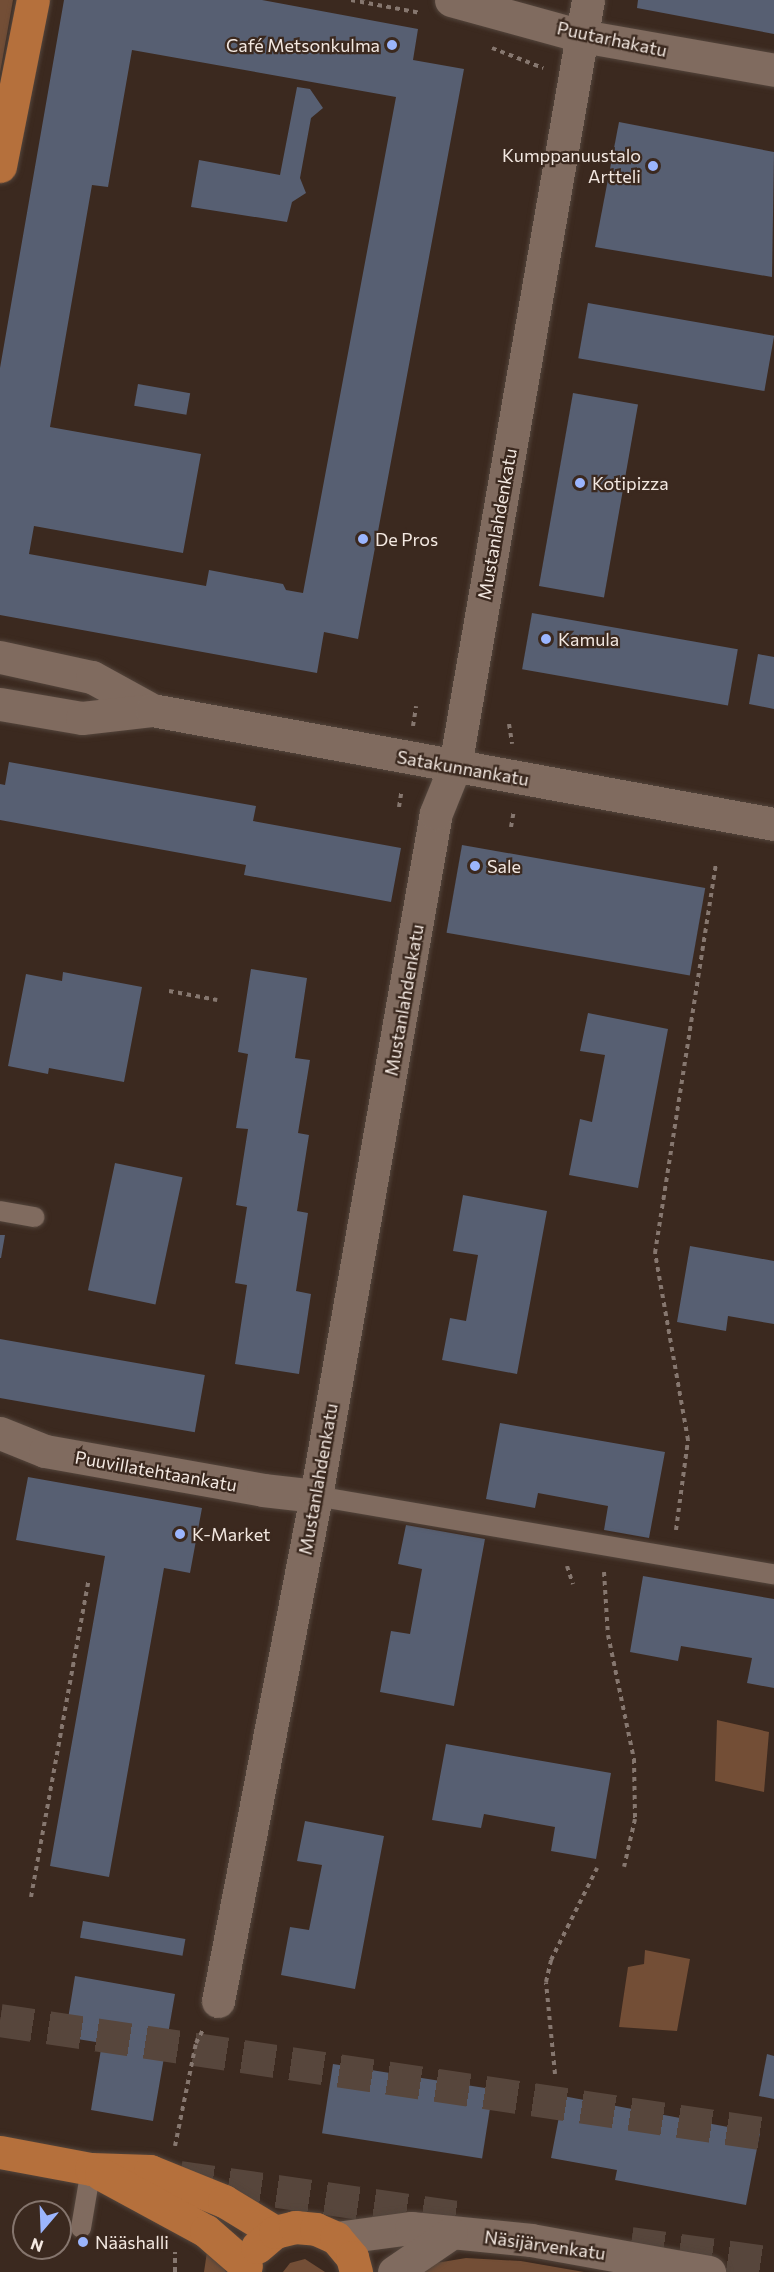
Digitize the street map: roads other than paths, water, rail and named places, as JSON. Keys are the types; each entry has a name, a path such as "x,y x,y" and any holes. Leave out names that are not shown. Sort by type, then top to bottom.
{"main road":[{"path":"0,166 33,0"},
{"path":"0,2152 91,2169 150,2171 224,2201 275,2232"},
{"path":"91,2169 206,2231 245,2269 257,2247 275,2232 306,2228 336,2238 352,2257 356,2272"}],"street":[{"name":"Puutarhakatu","path":"452,0 582,36 774,70"},
{"name":"Mustanlahdenkatu","path":"218,2001 316,1496 436,813 455,766 588,0"},
{"name":"Satakunnankatu","path":"0,657 92,677 152,710"},
{"name":"Satakunnankatu","path":"0,704 82,718 152,710 774,824"},
{"name":"Puuvillatehtaankatu","path":"0,1432 45,1451 194,1478 316,1496"},
{"name":"Näsijärvenkatu","path":"336,2238 411,2228 531,2240 615,2264 709,2272"},
{"path":"394,2272 452,2233"}],"lane":[{"path":"0,1211 34,1217"},
{"path":"316,1496 607,1543 774,1574"},
{"path":"81,2228 91,2169"}],"tunnel":[{"path":"0,2020 774,2135"},
{"path":"180,2177 470,2219"},
{"path":"631,2243 774,2263"}],"place":[{"name":"Café Metsonkulma","path":"392,45"},
{"name":"Kumppanuustalo Artteli","path":"653,166"},
{"name":"Kotipizza","path":"580,483"},
{"name":"De Pros","path":"363,539"},
{"name":"Kamula","path":"546,639"},
{"name":"Sale","path":"475,866"},
{"name":"K-Market","path":"180,1534"},
{"name":"Nääshalli","path":"83,2242"}]}
